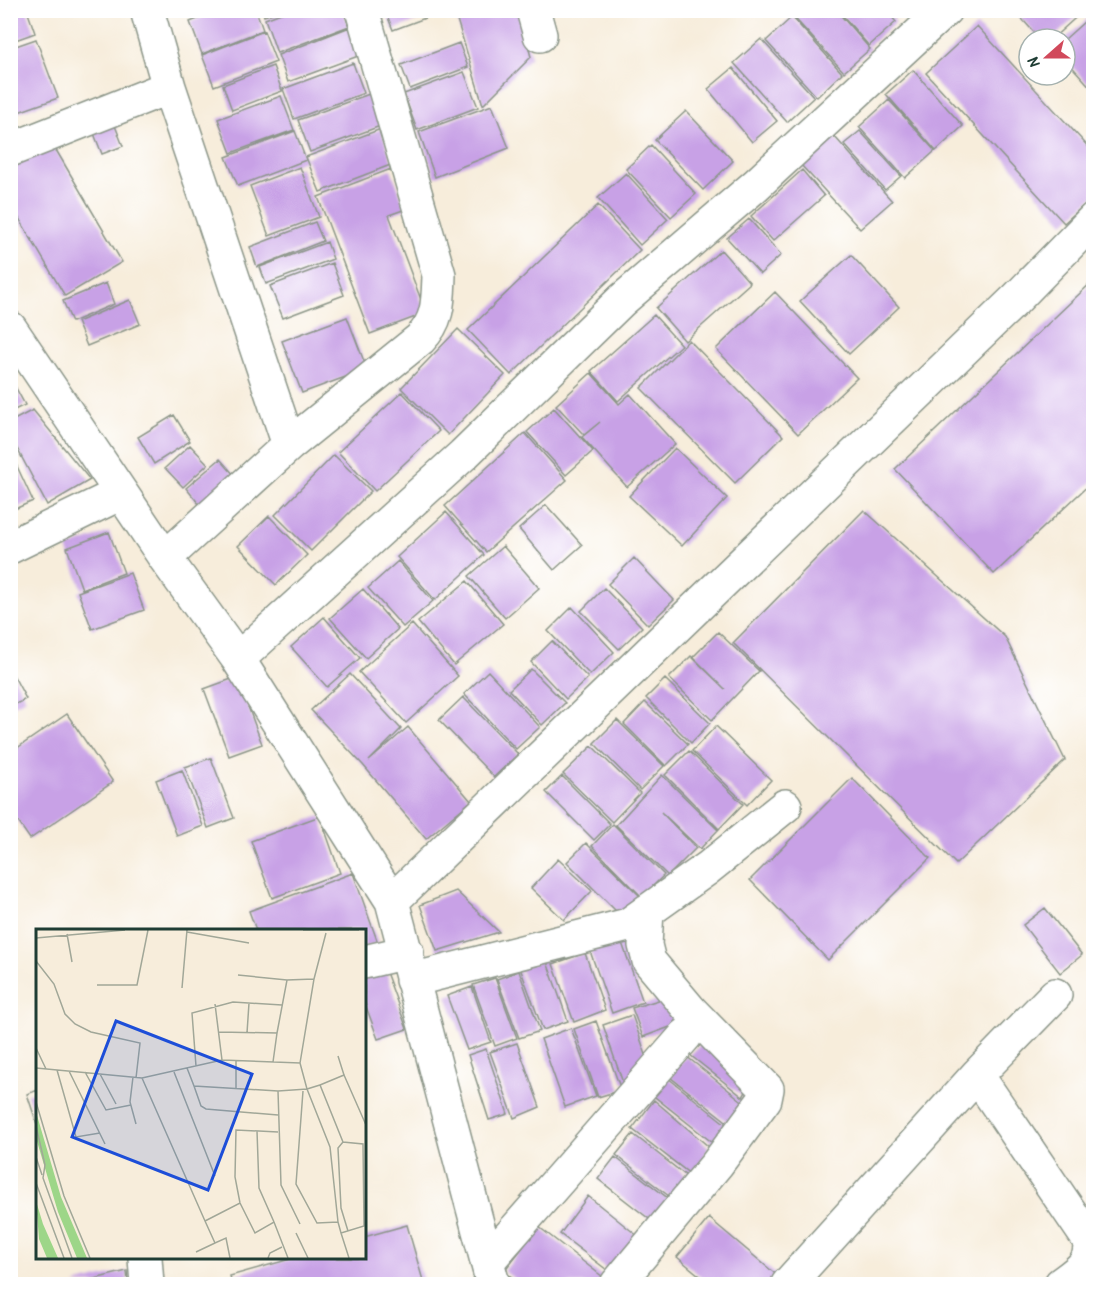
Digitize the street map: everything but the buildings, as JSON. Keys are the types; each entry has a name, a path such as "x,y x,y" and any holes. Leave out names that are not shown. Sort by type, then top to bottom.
{"street":[{"path":"147,10 169,87 289,445"},
{"path":"165,558 289,445 420,339 432,328 436,318 439,275 362,10"},
{"path":"238,659 463,456 621,301 756,185 945,10"},
{"path":"10,150 169,87"},
{"path":"392,901 1015,300 1094,219"},
{"path":"10,328 165,558 238,659 392,901 490,1273"},
{"path":"10,547 121,493"},
{"path":"366,962 410,966 628,925 708,868 785,806"},
{"path":"617,1284 717,1164 765,1099 766,1089 691,1011 649,961 645,945 648,911"},
{"path":"788,1284 977,1075 1055,995"},
{"path":"490,1273 686,1035"},
{"path":"977,1075 1089,1240 1090,1258 1083,1267 1061,1284"},
{"path":"145,1259 147,1284"}]}
